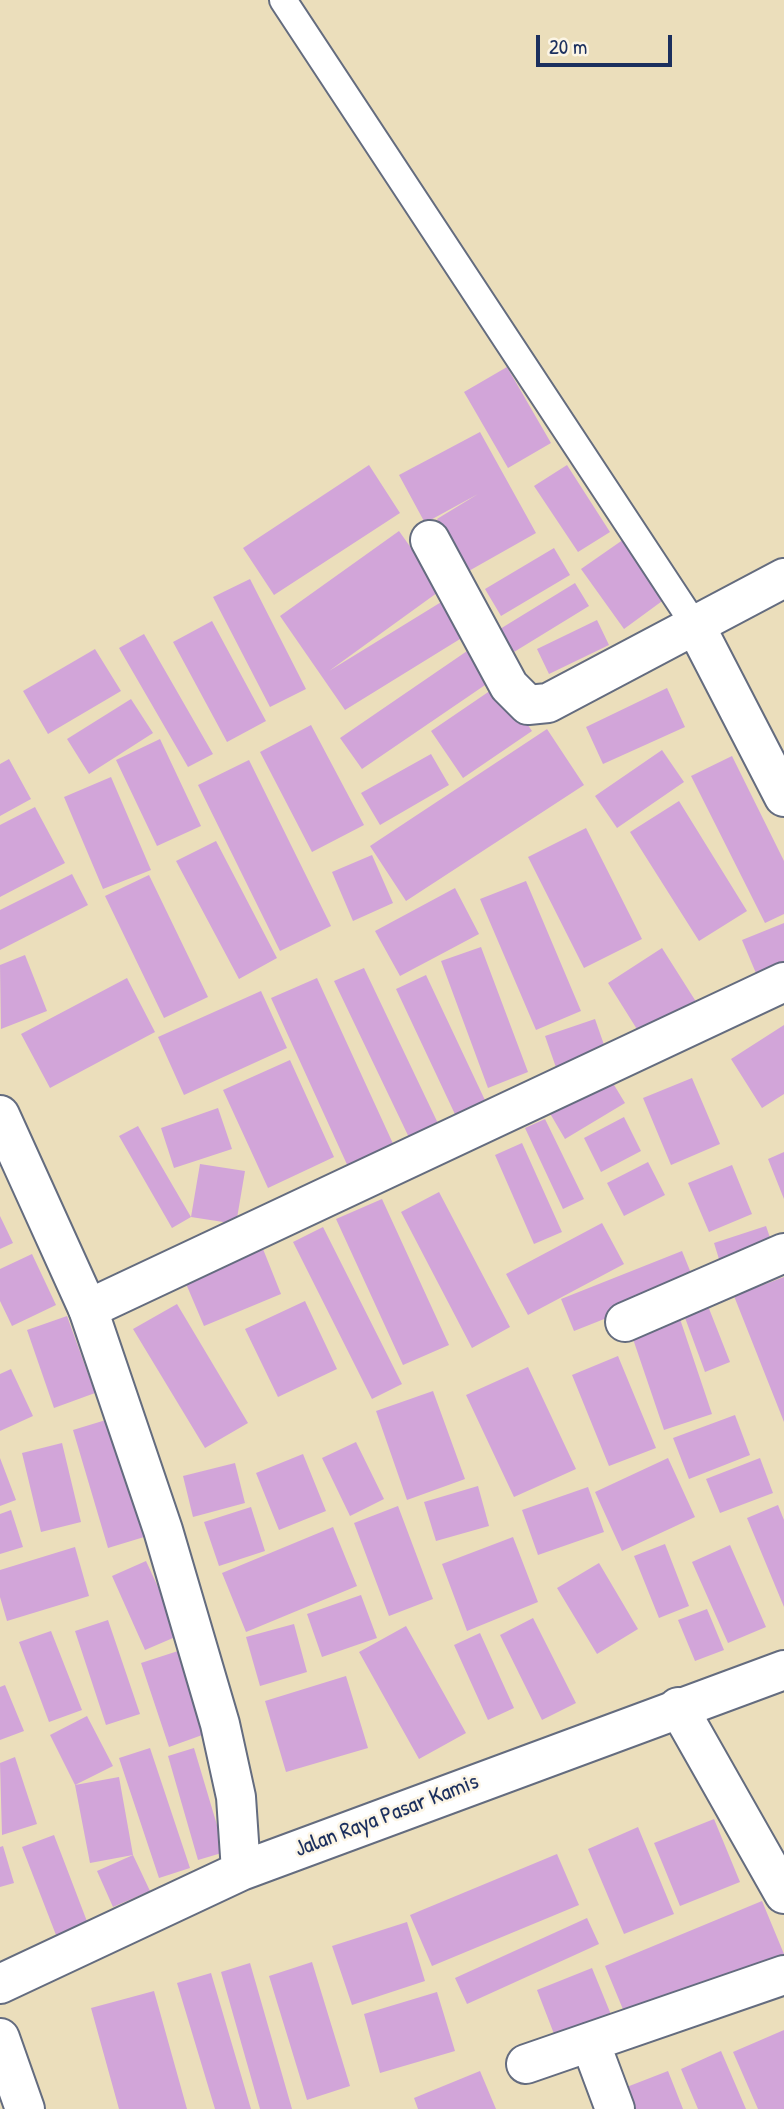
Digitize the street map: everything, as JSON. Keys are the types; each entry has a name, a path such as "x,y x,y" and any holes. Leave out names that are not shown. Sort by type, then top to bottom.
{"street":[{"path":"430,540 509,686 528,705 548,703 696,627 784,578"},
{"path":"696,627 784,797"},
{"path":"88,1310 784,982"},
{"path":"0,1115 88,1310 163,1530 220,1724 236,1797 241,1871"},
{"path":"625,1322 784,1253"},
{"name":"Jalan Raya Pasar Kamis","path":"0,1984 241,1871 784,1670"},
{"path":"678,1707 784,1894"},
{"path":"526,2064 784,1975"},
{"path":"0,2038 25,2109"},
{"path":"590,2042 615,2109"}],"lane":[{"path":"283,0 696,627"}],"building":[{"path":"507,367 551,443 508,468 464,392"},
{"path":"480,432 536,533 467,572 437,519 478,494 425,523 399,475"},
{"path":"369,465 400,513 274,595 243,548"},
{"path":"567,465 610,532 578,552 534,486"},
{"path":"399,531 441,590 329,671 451,596 473,631 345,710 280,616"},
{"path":"627,537 669,596 624,629 581,569"},
{"path":"554,548 570,575 501,616 485,589"},
{"path":"250,579 306,689 270,707 213,597"},
{"path":"575,583 589,606 514,652 500,629"},
{"path":"597,620 609,645 549,674 537,649"},
{"path":"212,621 266,721 227,742 173,642"},
{"path":"144,634 213,754 188,767 119,648"},
{"path":"95,649 121,691 48,734 23,691"},
{"path":"470,649 491,681 362,769 340,738"},
{"path":"500,684 532,731 463,778 431,731"},
{"path":"667,688 685,727 603,764 586,727"},
{"path":"131,699 153,733 89,774 67,739"},
{"path":"311,725 364,825 312,852 260,752"},
{"path":"547,729 584,785 406,901 370,846"},
{"path":"160,739 201,826 157,846 116,760"},
{"path":"662,750 684,782 617,828 595,796"},
{"path":"431,754 449,785 380,825 361,793"},
{"path":"732,756 784,861 784,914 765,923 691,776"},
{"path":"9,759 31,799 0,816 0,764"},
{"path":"249,760 331,926 280,951 198,785"},
{"path":"111,777 151,870 103,889 64,797"},
{"path":"679,801 747,911 699,941 630,832"},
{"path":"35,807 65,863 0,897 0,825"},
{"path":"586,828 642,939 584,968 528,857"},
{"path":"216,841 277,958 239,979 176,861"},
{"path":"372,855 393,903 353,921 332,872"},
{"path":"72,874 88,905 0,950 0,910"},
{"path":"149,875 208,997 164,1018 105,896"},
{"path":"526,881 581,1011 536,1030 480,899"},
{"path":"455,888 479,934 400,976 375,931"},
{"path":"784,923 784,968 758,978 742,940"},
{"path":"481,947 528,1072 488,1088 441,961"},
{"path":"662,948 700,1008 645,1042 608,983"},
{"path":"25,955 47,1011 1,1029 0,965"},
{"path":"364,968 444,1136 415,1150 334,981"},
{"path":"426,975 491,1113 461,1127 396,989"},
{"path":"127,978 155,1032 50,1088 21,1034"},
{"path":"317,978 401,1161 355,1182 271,998"},
{"path":"261,991 287,1048 184,1095 158,1037"},
{"path":"595,1019 609,1059 559,1076 545,1036"},
{"path":"784,1025 784,1094 762,1108 731,1059"},
{"path":"290,1060 334,1157 268,1188 223,1090"},
{"path":"608,1075 625,1103 565,1139 548,1110"},
{"path":"692,1078 720,1144 671,1165 643,1098"},
{"path":"218,1108 232,1149 174,1168 161,1128"},
{"path":"624,1117 641,1151 601,1172 584,1138"},
{"path":"545,1119 584,1199 563,1209 525,1128"},
{"path":"138,1126 191,1217 172,1228 119,1136"},
{"path":"522,1143 562,1232 534,1244 495,1155"},
{"path":"784,1152 784,1199 768,1159"},
{"path":"648,1162 665,1195 624,1216 607,1183"},
{"path":"200,1164 245,1171 236,1224 191,1217"},
{"path":"732,1165 752,1214 709,1232 688,1183"},
{"path":"439,1192 510,1327 472,1348 401,1212"},
{"path":"382,1199 449,1345 403,1365 336,1219"},
{"path":"0,1216 13,1243 0,1249"},
{"path":"602,1223 624,1264 528,1315 506,1274"},
{"path":"766,1226 776,1255 723,1272 714,1243"},
{"path":"323,1227 402,1384 372,1399 293,1242"},
{"path":"259,1239 281,1294 204,1326 181,1272"},
{"path":"682,1251 695,1283 574,1331 561,1299"},
{"path":"32,1254 56,1305 12,1326 0,1301 0,1269"},
{"path":"784,1277 784,1422 734,1296"},
{"path":"305,1301 337,1369 278,1397 245,1329"},
{"path":"177,1304 248,1423 205,1448 133,1329"},
{"path":"708,1306 730,1362 705,1372 684,1315"},
{"path":"67,1316 95,1393 54,1408 27,1330"},
{"path":"680,1319 712,1414 664,1430 632,1336"},
{"path":"618,1356 656,1448 609,1466 572,1375"},
{"path":"528,1367 576,1469 514,1497 466,1395"},
{"path":"11,1369 33,1416 0,1431 0,1374"},
{"path":"433,1391 465,1479 407,1500 376,1411"},
{"path":"735,1415 750,1455 689,1479 673,1438"},
{"path":"119,1416 154,1534 108,1548 73,1430"},
{"path":"356,1442 384,1499 350,1516 322,1458"},
{"path":"62,1443 81,1522 41,1532 22,1453"},
{"path":"303,1454 326,1511 279,1530 256,1473"},
{"path":"0,1458 16,1500 0,1506"},
{"path":"668,1458 695,1517 622,1551 595,1492"},
{"path":"760,1458 773,1493 720,1513 706,1479"},
{"path":"235,1463 245,1503 193,1517 183,1476"},
{"path":"478,1486 489,1526 436,1541 424,1502"},
{"path":"588,1487 604,1532 538,1555 522,1510"},
{"path":"778,1505 784,1520 784,1607 747,1518"},
{"path":"398,1506 433,1599 389,1616 354,1523"},
{"path":"251,1507 265,1551 219,1566 204,1522"},
{"path":"11,1510 23,1547 0,1554 0,1514"},
{"path":"333,1527 357,1586 246,1632 222,1573"},
{"path":"513,1537 538,1602 467,1631 442,1564"},
{"path":"665,1544 689,1606 659,1618 634,1556"},
{"path":"730,1545 766,1627 728,1643 692,1562"},
{"path":"75,1547 89,1596 7,1621 0,1597 0,1570"},
{"path":"146,1561 180,1635 145,1650 112,1576"},
{"path":"599,1563 638,1629 597,1654 557,1588"},
{"path":"361,1595 377,1638 322,1657 307,1614"},
{"path":"707,1609 724,1650 695,1661 678,1620"},
{"path":"533,1618 576,1703 542,1720 500,1635"},
{"path":"108,1620 140,1714 106,1725 75,1631"},
{"path":"294,1624 307,1672 260,1686 246,1637"},
{"path":"406,1626 466,1733 419,1759 359,1652"},
{"path":"51,1631 82,1710 49,1722 19,1642"},
{"path":"480,1633 514,1708 488,1720 454,1645"},
{"path":"178,1651 205,1734 169,1747 141,1663"},
{"path":"346,1676 368,1748 286,1772 265,1701"},
{"path":"5,1685 24,1731 0,1740 0,1687"},
{"path":"87,1716 113,1766 75,1785 50,1735"},
{"path":"150,1748 190,1868 159,1878 119,1758"},
{"path":"194,1748 225,1852 198,1860 168,1756"},
{"path":"15,1757 37,1824 2,1835 0,1763"},
{"path":"119,1777 133,1855 90,1863 75,1785"},
{"path":"714,1819 740,1882 680,1906 654,1843"},
{"path":"638,1827 674,1914 624,1934 588,1849"},
{"path":"54,1835 88,1924 56,1935 22,1847"},
{"path":"3,1846 14,1883 0,1887 0,1847"},
{"path":"557,1854 579,1905 432,1966 410,1915"},
{"path":"133,1855 150,1891 113,1907 97,1871"},
{"path":"762,1901 784,1954 627,2019 605,1966"},
{"path":"587,1918 599,1944 467,2004 455,1978"},
{"path":"407,1922 425,1981 352,2005 332,1946"},
{"path":"312,1962 350,2086 307,2100 269,1976"},
{"path":"250,1963 292,2109 260,2109 221,1972"},
{"path":"592,1968 612,2017 556,2039 537,1990"},
{"path":"211,1973 251,2109 215,2109 177,1983"},
{"path":"154,1991 187,2109 119,2109 91,2008"},
{"path":"437,1992 455,2051 380,2073 364,2014"},
{"path":"784,2030 784,2109 758,2109 733,2052"},
{"path":"721,2051 746,2109 698,2109 681,2069"},
{"path":"480,2071 496,2109 418,2109 414,2098"},
{"path":"668,2071 683,2109 626,2109 619,2090"}]}
